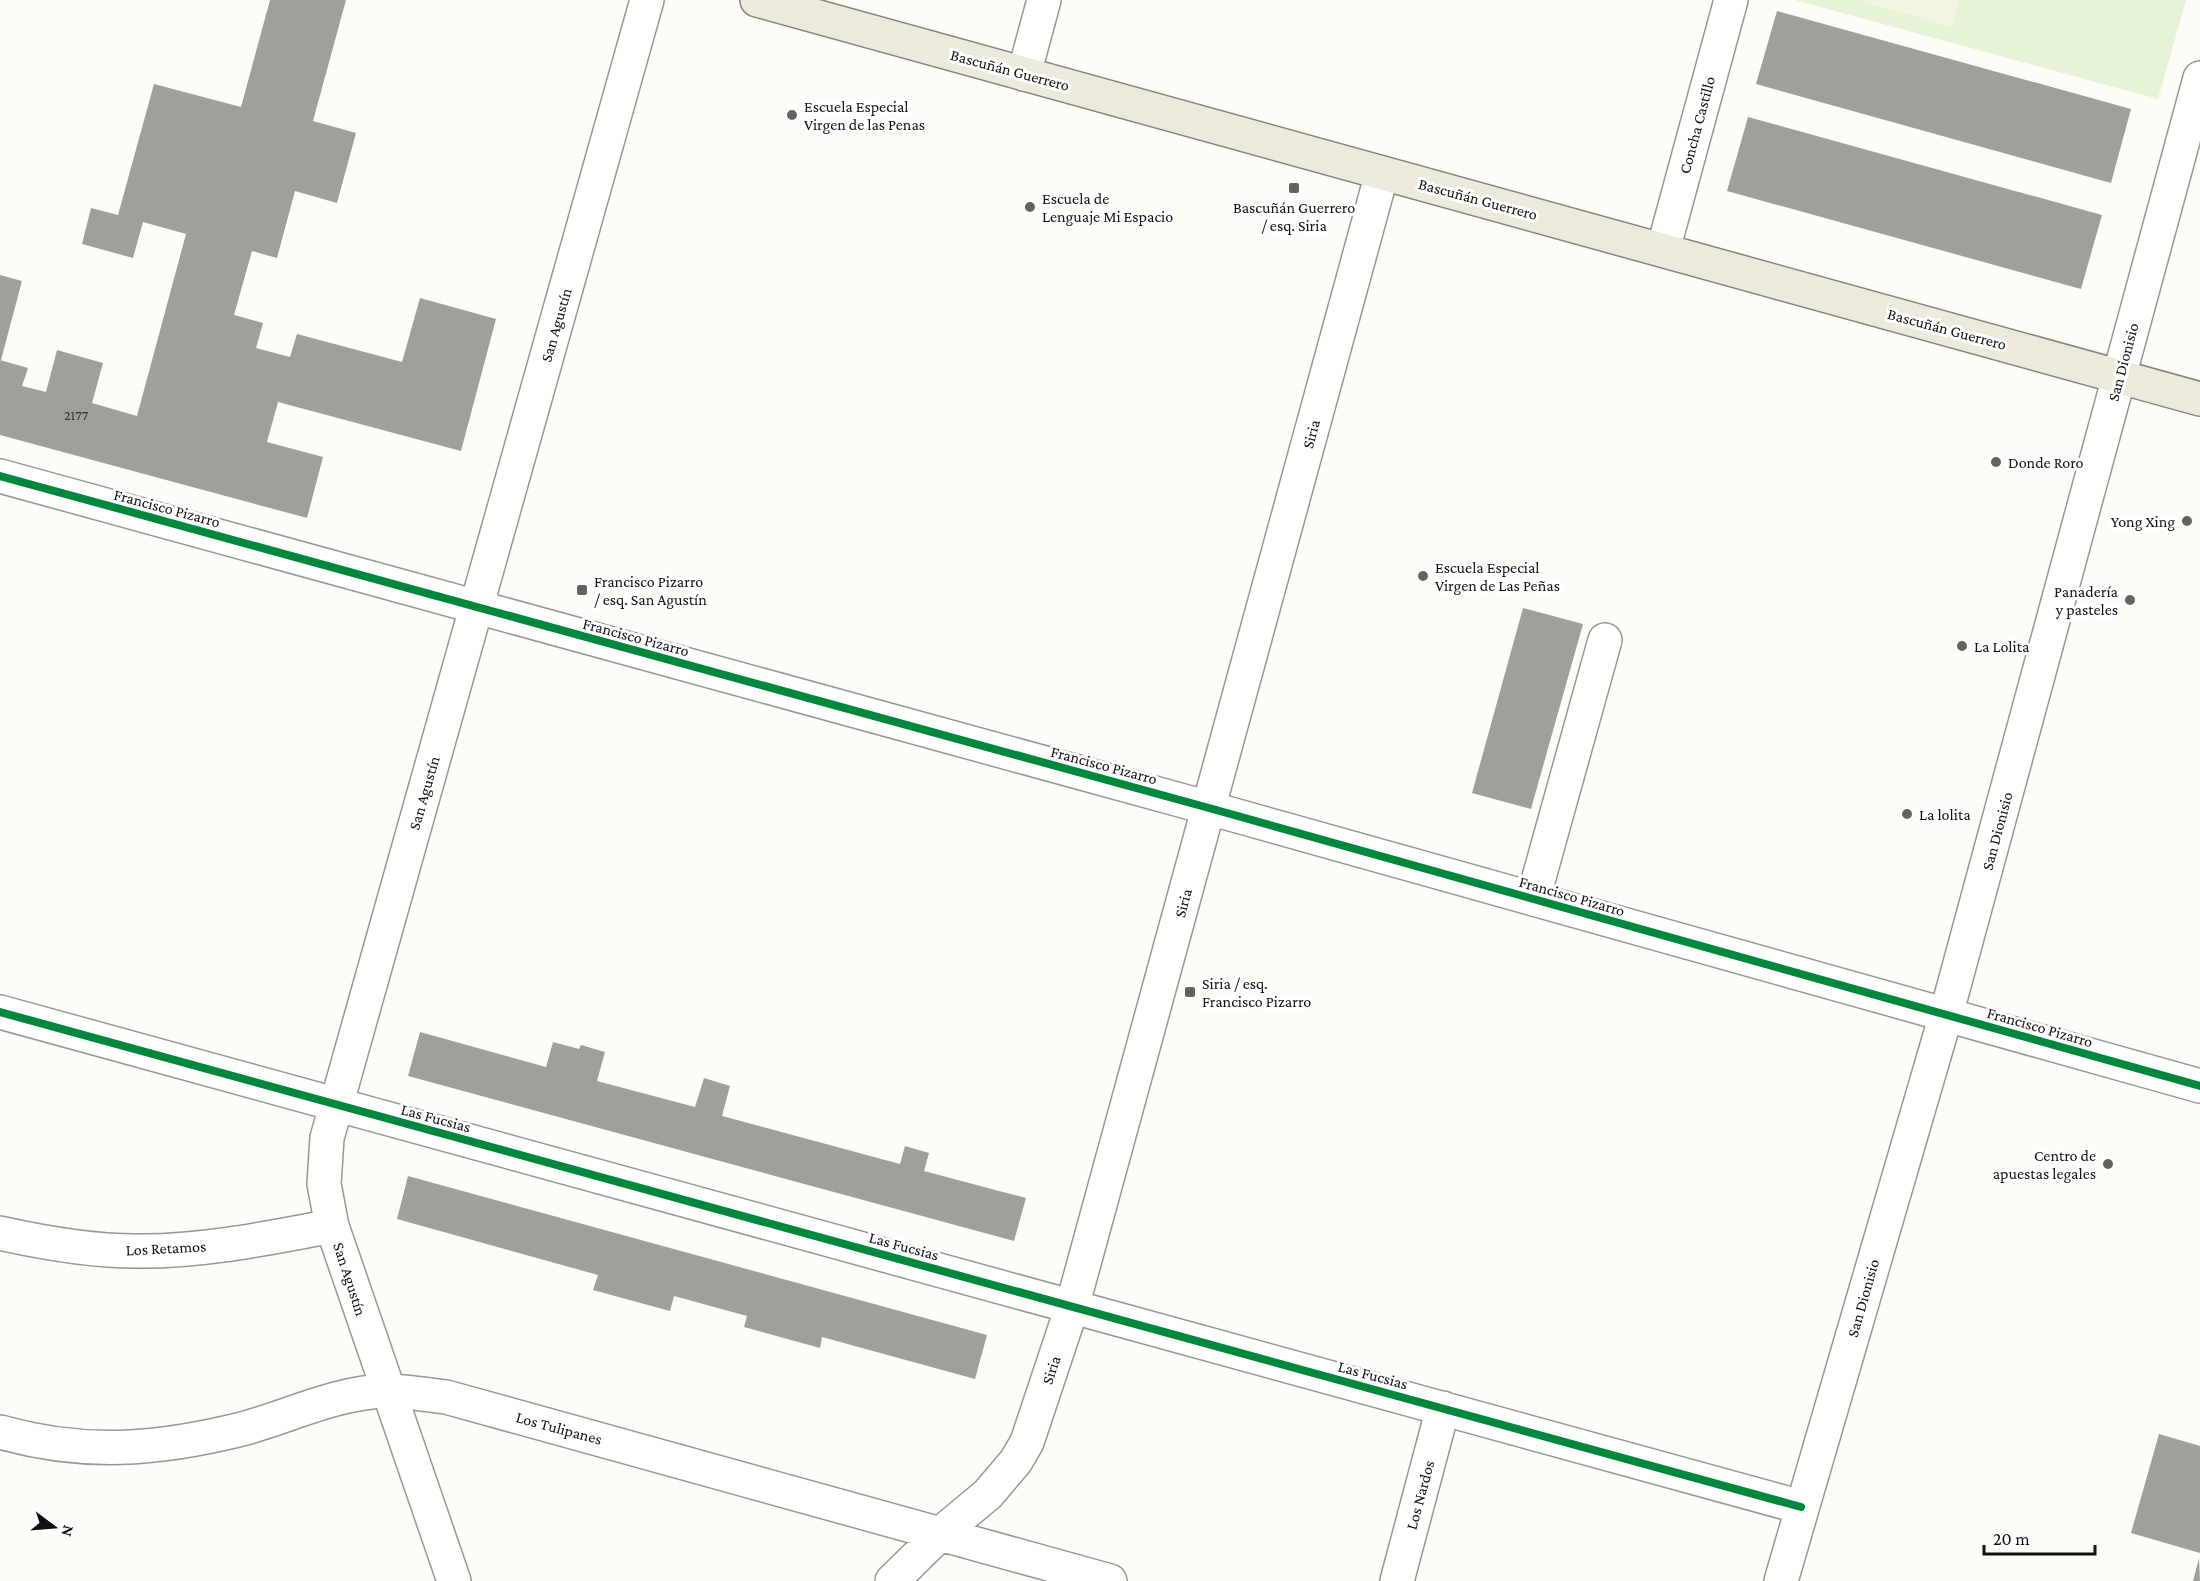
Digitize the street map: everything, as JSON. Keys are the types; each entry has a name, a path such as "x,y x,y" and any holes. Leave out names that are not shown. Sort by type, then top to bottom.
{"main road":[{"name":"Bascuñán Guerrero","path":"757,0 2200,399"}],"street":[{"name":"San Agustín","path":"454,1581 332,1226 325,1195 324,1163 327,1138 647,0"},
{"path":"1024,74 1044,0"},
{"name":"Concha Castillo","path":"1663,250 1731,0"},
{"name":"San Dionisio","path":"1781,1581 1946,1015 2118,376 2188,165 2200,78"},
{"name":"Siria","path":"892,1581 940,1534 988,1494 1016,1461 1027,1442 1072,1307 1382,173"},
{"name":"Francisco Pizarro","path":"0,476 1209,808 2200,1086"},
{"path":"1533,899 1605,640"},
{"name":"Las Fucsias","path":"0,1012 1801,1507"},
{"name":"Los Retamos","path":"0,1233 50,1244 101,1250 137,1251 210,1245 332,1226"},
{"name":"Los Tulipanes","path":"0,1432 45,1444 122,1449 164,1444 244,1428 343,1397 388,1391 446,1397 1110,1581"},
{"name":"Los Nardos","path":"1397,1581 1443,1408"}],"green space":[{"path":"1795,0 2186,0 2158,99"},
{"path":"1857,0 1959,0 1952,27"}],"building":[{"path":"270,0 346,0 313,121 356,133 337,203 295,191 277,258 252,251 234,315 263,323 256,348 290,357 297,334 402,362 420,298 496,319 461,451 278,402 267,442 323,457 307,518 0,435 0,360 28,368 22,386 46,392 57,350 103,363 92,403 137,416 186,234 143,222 133,258 82,244 91,208 118,215 154,84 241,107"},
{"path":"1777,11 2131,109 2111,183 1756,84"},
{"path":"1748,117 2102,215 2081,289 1727,191"},
{"path":"0,275 22,281 1,360 0,360"},
{"path":"1523,608 1583,624 1531,809 1472,793"},
{"path":"420,1032 546,1067 553,1042 579,1049 581,1045 605,1052 597,1081 695,1107 704,1078 730,1086 722,1116 900,1164 905,1146 929,1153 924,1171 1026,1198 1014,1241 408,1076"},
{"path":"408,1176 987,1335 975,1379 822,1337 820,1348 744,1327 747,1316 674,1296 670,1311 593,1290 598,1275 397,1219"},
{"path":"2159,1434 2200,1446 2200,1553 2131,1533"},
{"path":"2199,1558 2200,1581 2193,1581"}],"cycle path":[{"path":"0,476 1209,808 2200,1086"},
{"path":"0,1012 1801,1507"}],"place":[{"name":"Escuela Especial Virgen de las Penas","path":"792,115"},
{"name":"Bascuñán Guerrero / esq. Siria","path":"1294,188"},
{"name":"Escuela de Lenguaje Mi Espacio","path":"1030,207"},
{"name":"Donde Roro","path":"1996,462"},
{"name":"Yong Xing","path":"2187,521"},
{"name":"Escuela Especial Virgen de Las Peñas","path":"1423,576"},
{"name":"Francisco Pizarro / esq. San Agustín","path":"582,590"},
{"name":"Panadería y pasteles","path":"2130,600"},
{"name":"La Lolita","path":"1962,646"},
{"name":"La lolita","path":"1907,814"},
{"name":"Siria / esq. Francisco Pizarro","path":"1190,992"},
{"name":"Centro de apuestas legales","path":"2108,1164"}]}
